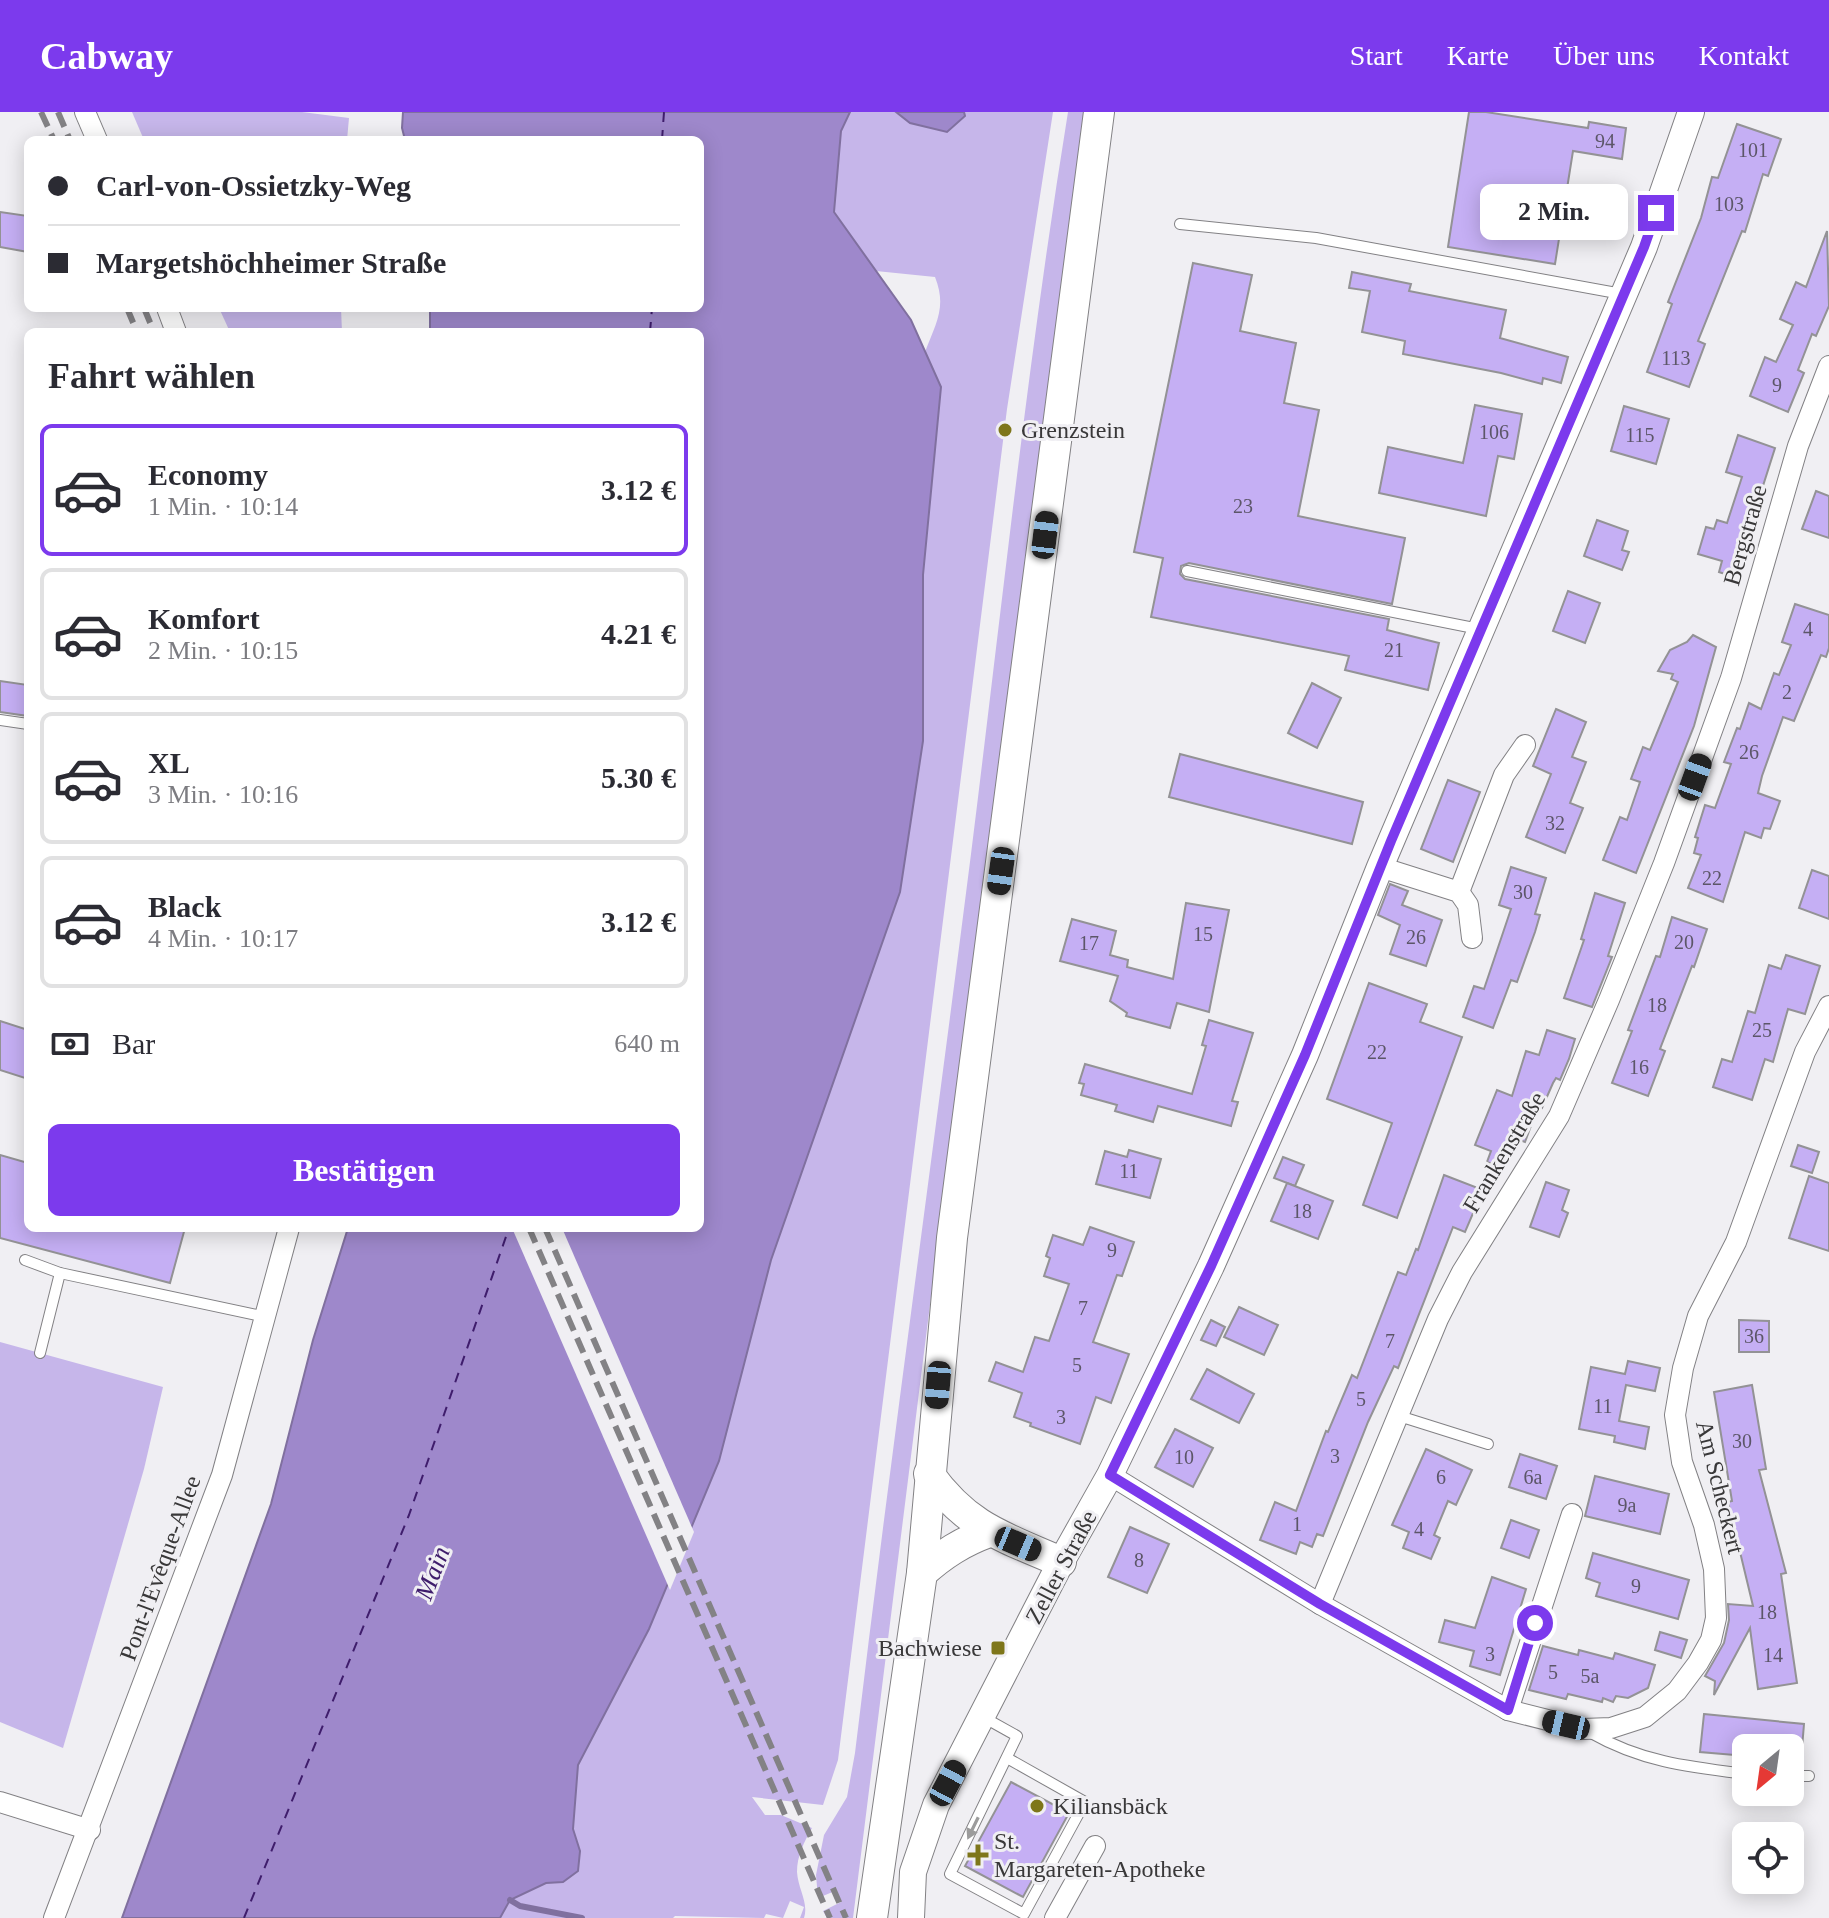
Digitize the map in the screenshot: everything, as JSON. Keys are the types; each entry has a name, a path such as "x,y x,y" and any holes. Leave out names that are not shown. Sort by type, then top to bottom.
{"main road":[{"path":"872,1918 922,1573 952,1238 1099,112"},
{"path":"929,1474 947,1497 989,1532 1061,1562"},
{"path":"922,1573 946,1552 989,1532"}],"street":[{"path":"85,112 95,136"},
{"name":"Zeller Straße","path":"911,1918 913,1872 936,1805 1061,1562 1110,1475 1211,1266 1305,1055 1380,867 1644,247 1691,112"},
{"name":"Bergstraße","path":"1716,720 1798,446 1829,366"},
{"name":"Frankenstraße","path":"1320,1604 1438,1319 1462,1272 1559,1116 1664,863 1716,720"},
{"path":"1459,892 1504,775 1525,745"},
{"path":"1380,867 1459,892 1468,905 1472,938"},
{"name":"Am Scheckert","path":"1110,1475 1320,1604 1508,1710 1583,1729 1611,1728 1645,1717 1677,1691 1711,1640 1716,1618 1714,1569 1704,1525 1682,1462 1675,1415 1683,1368 1698,1316 1736,1242 1805,1052 1829,1006"},
{"name":"Pont-l'Evêque-Allee","path":"54,1918 90,1830 222,1475 288,1232"},
{"path":"1508,1710 1572,1514"},
{"path":"0,1802 90,1830"},
{"path":"1055,1918 1095,1846"}],"lane":[{"path":"1180,224 1316,238 1624,294"},
{"path":"1187,571 1481,629"},
{"path":"0,720 24,723"},
{"path":"25,1260 60,1273 266,1317"},
{"path":"40,1353 60,1273"},
{"path":"1399,1416 1488,1444"},
{"path":"983,1717 1017,1736 950,1874 1024,1914 1085,1802 1007,1758"},
{"path":"1583,1729 1618,1748 1658,1762 1732,1772"},
{"path":"1804,1776 1809,1776"}],"shaded area":[{"path":"132,112 302,112 349,118 347,136 142,136"},
{"path":"850,112 895,112 911,123 965,117 964,112 1053,112 1007,409 838,1760 823,1805 752,1797 765,1815 781,1815 812,1828 797,1866 805,1907 804,1918 800,1918 804,1907 790,1901 783,1918 766,1914 764,1918 500,1918 510,1900 546,1883 573,1829 578,1765 649,1629 719,1461 771,1260 900,892 923,741 923,575 941,387 925,352 939,315 940,297 935,277 876,271 834,212 841,131"},
{"path":"1068,112 1089,112 939,1233 853,1918 827,1918 823,1911 841,1902 835,1891 818,1898 816,1875 824,1835 847,1797 855,1753 1028,389"},
{"path":"221,312 341,312 342,328 228,328"},
{"path":"0,1342 163,1387 144,1469 63,1748 0,1722"}],"water":[{"name":"Main","path":"403,112 850,112 841,131 834,212 911,320 941,387 923,575 923,741 900,892 771,1260 719,1461 649,1629 578,1765 573,1829 580,1851 578,1871 563,1882 546,1883 510,1900 500,1918 122,1918 271,1504 313,1340 347,1232 704,1232 704,328 430,328 430,312 704,312 704,136 404,136"},
{"path":"896,112 964,112 965,116 947,132 910,123"}],"pier":[{"path":"514,1232 564,1232 694,1532 670,1590"}],"building":[{"path":"1469,112 1588,128 1589,122 1626,128 1622,159 1573,151 1555,264 1448,247"},
{"path":"1737,124 1781,139 1768,176 1763,174 1745,232 1742,231 1698,341 1705,344 1689,387 1647,372 1672,304 1668,302 1701,218 1712,177 1718,178"},
{"path":"0,212 24,215 24,251 0,247"},
{"path":"1827,231 1829,306 1816,336 1812,334 1798,370 1804,373 1788,412 1750,396 1765,357 1776,362 1793,325 1780,319 1796,282 1806,287"},
{"path":"1193,263 1252,275 1240,331 1296,343 1284,403 1319,410 1298,516 1405,538 1392,604 1189,563 1181,566 1180,574 1185,579 1389,619 1387,630 1439,643 1428,690 1345,670 1349,656 1151,617 1163,558 1134,552"},
{"path":"1352,272 1411,284 1409,291 1506,310 1500,338 1568,357 1561,383 1543,378 1542,384 1403,354 1405,341 1362,332 1370,291 1349,288"},
{"path":"1475,405 1522,414 1514,459 1498,456 1486,516 1379,493 1388,447 1463,463"},
{"path":"1624,406 1669,419 1656,464 1611,451"},
{"path":"1738,435 1775,448 1734,577 1719,572 1722,561 1698,554 1706,527 1714,529 1717,520 1727,523 1742,477 1726,472"},
{"path":"1816,491 1829,496 1829,538 1802,529"},
{"path":"1597,520 1628,531 1622,550 1629,552 1622,570 1584,556"},
{"path":"1568,591 1600,603 1585,643 1553,631"},
{"path":"1795,604 1829,615 1829,648 1826,657 1821,655 1794,721 1783,717 1758,793 1780,801 1770,829 1764,828 1761,838 1745,832 1723,902 1688,888 1701,855 1694,853 1698,838 1695,837 1705,805 1715,808 1731,764 1724,762 1749,703 1761,709 1774,673 1779,675 1791,645 1782,642"},
{"path":"1693,635 1716,647 1694,726 1636,873 1603,860 1620,817 1627,820 1640,782 1631,779 1643,747 1650,750 1678,682 1671,679 1673,674 1658,671 1670,650 1687,642"},
{"path":"0,681 24,684 24,715 0,712"},
{"path":"1312,683 1341,698 1317,748 1288,733"},
{"path":"1556,709 1586,722 1572,757 1586,762 1570,803 1583,808 1565,853 1526,837 1551,774 1533,766"},
{"path":"1180,754 1363,802 1352,844 1169,797"},
{"path":"1448,780 1480,792 1453,862 1421,849"},
{"path":"1511,867 1546,878 1535,914 1540,915 1535,932 1517,982 1511,980 1493,1028 1463,1017 1474,986 1484,989 1511,909 1499,905"},
{"path":"1812,870 1829,876 1829,919 1799,908"},
{"path":"1390,884 1408,891 1402,905 1442,920 1426,966 1390,954 1400,925 1378,915"},
{"path":"1595,893 1625,903 1608,956 1612,957 1592,1007 1564,998 1584,940 1581,939"},
{"path":"1186,903 1229,910 1209,1012 1177,1003 1170,1028 1126,1016 1127,1013 1110,1001 1118,976 1060,961 1072,919 1116,931 1110,955 1128,960 1127,967 1173,979"},
{"path":"1672,917 1707,929 1660,1049 1665,1051 1648,1096 1612,1083 1632,1031 1628,1030 1656,956 1660,957"},
{"path":"1786,955 1820,966 1805,1014 1788,1009 1773,1062 1765,1059 1752,1100 1713,1087 1722,1059 1732,1062 1748,1011 1755,1013 1769,965 1781,969"},
{"path":"1369,983 1427,1004 1420,1022 1462,1037 1397,1218 1363,1205 1392,1123 1327,1099"},
{"path":"1209,1020 1253,1033 1232,1101 1238,1102 1231,1126 1158,1106 1153,1122 1115,1111 1117,1105 1081,1095 1084,1084 1079,1083 1085,1064 1192,1094 1206,1046 1202,1045"},
{"path":"0,1021 24,1029 24,1078 0,1070"},
{"path":"1547,1030 1575,1039 1560,1080 1556,1078 1542,1108 1538,1107 1525,1142 1517,1139 1504,1168 1487,1162 1491,1151 1475,1145 1497,1090 1512,1096 1526,1051 1539,1055"},
{"path":"1798,1145 1819,1152 1812,1173 1791,1166"},
{"path":"1129,1150 1161,1159 1150,1198 1096,1184 1105,1151 1127,1157"},
{"path":"0,1155 24,1162 24,1232 184,1232 170,1283 0,1238"},
{"path":"1283,1157 1304,1165 1295,1186 1274,1178"},
{"path":"1444,1175 1483,1190 1465,1232 1453,1227 1398,1368 1394,1366 1368,1422 1323,1536 1317,1534 1312,1547 1300,1542 1296,1554 1260,1540 1275,1502 1296,1511 1326,1431 1352,1375 1357,1378 1398,1272 1406,1275 1418,1250"},
{"path":"1809,1176 1829,1183 1829,1251 1789,1238"},
{"path":"1546,1182 1569,1190 1562,1210 1568,1213 1559,1237 1530,1227"},
{"path":"1287,1183 1333,1201 1318,1239 1271,1221"},
{"path":"1090,1227 1134,1242 1122,1276 1117,1275 1093,1342 1129,1354 1111,1403 1096,1397 1080,1444 1014,1417 1022,1393 989,1381 996,1362 1023,1372 1035,1337 1049,1341 1069,1284 1044,1276 1053,1235 1083,1245"},
{"path":"1239,1307 1278,1325 1264,1355 1224,1337"},
{"path":"1211,1320 1225,1327 1216,1346 1201,1340"},
{"path":"1739,1320 1769,1321 1769,1352 1739,1352"},
{"path":"1628,1361 1660,1368 1655,1391 1626,1385 1619,1421 1649,1427 1645,1449 1614,1442 1615,1436 1579,1429 1591,1367 1625,1374"},
{"path":"1207,1369 1254,1394 1239,1423 1191,1399"},
{"path":"1752,1385 1766,1469 1759,1470 1786,1573 1781,1574 1797,1683 1758,1689 1750,1628 1714,1695 1715,1681 1705,1676 1724,1643 1729,1620 1728,1604 1753,1606 1728,1502 1732,1501 1714,1392"},
{"path":"1175,1429 1213,1448 1193,1487 1155,1467"},
{"path":"1426,1449 1472,1470 1456,1505 1448,1501 1434,1535 1440,1538 1431,1559 1403,1548 1409,1532 1392,1525"},
{"path":"1520,1454 1557,1466 1546,1499 1509,1487"},
{"path":"1595,1476 1669,1494 1660,1534 1585,1516"},
{"path":"1511,1520 1539,1530 1529,1558 1501,1548"},
{"path":"1130,1527 1169,1544 1147,1593 1108,1577"},
{"path":"1593,1553 1689,1580 1678,1619 1596,1596 1600,1583 1586,1578"},
{"path":"1492,1577 1526,1589 1500,1675 1470,1666 1474,1651 1439,1642 1445,1620 1475,1628"},
{"path":"1660,1632 1687,1640 1681,1658 1655,1650"},
{"path":"1543,1646 1578,1655 1579,1650 1613,1659 1615,1653 1655,1665 1648,1688 1628,1698 1616,1696 1613,1702 1603,1698 1602,1702 1568,1694 1566,1699 1529,1690"},
{"path":"1704,1714 1804,1724 1803,1734 1732,1734 1732,1755 1700,1752"},
{"path":"1011,1782 1069,1813 1023,1897 965,1866"}],"waterway":[{"path":"510,1900 520,1906 582,1918"}],"ferry route":[{"path":"662,136 664,112"},
{"path":"650,328 652,312"},
{"path":"244,1918 409,1515 508,1232"}],"railway":[{"path":"41,112 52,136"},
{"path":"58,112 68,136"},
{"path":"129,312 135,328"},
{"path":"146,312 152,328"},
{"path":"531,1232 830,1918"},
{"path":"547,1232 846,1918"}],"place":[{"name":"Grenzstein","path":"1005,430"},
{"name":"Bachwiese","path":"998,1648"},
{"name":"Kiliansbäck","path":"1037,1806"},
{"name":"St. Margareten-Apotheke","path":"978,1855"}],"route":[{"path":"1535,1623 1508,1710 1320,1604 1110,1475 1211,1266 1305,1055 1391,841 1656,213"}]}
